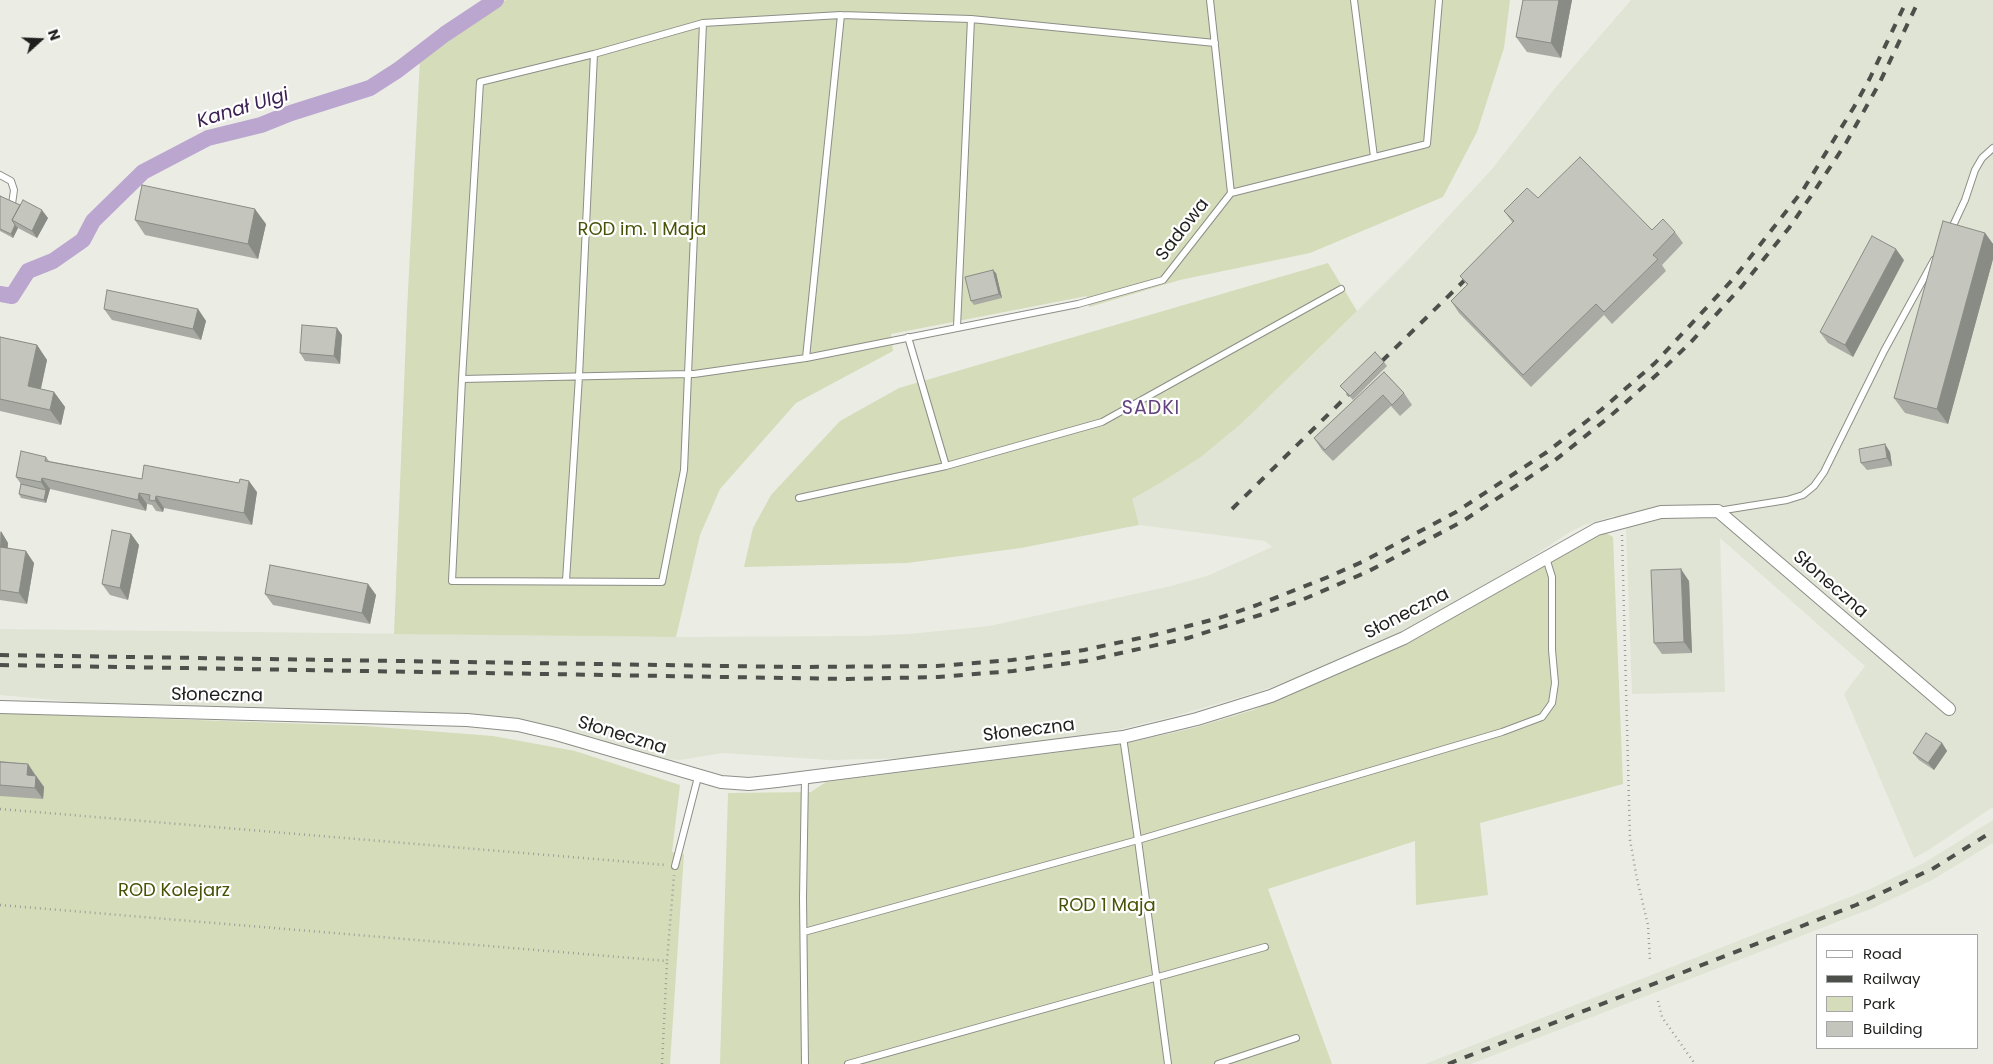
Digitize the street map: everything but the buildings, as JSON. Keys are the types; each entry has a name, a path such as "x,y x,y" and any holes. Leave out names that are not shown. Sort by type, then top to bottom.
{"street":[{"name":"Słoneczna","path":"0,707 467,720 518,725 556,734 698,777 721,782 749,784 1122,737 1197,720 1271,696 1404,638 1597,529 1662,512 1718,510 1949,709"}],"lane":[{"name":"Sadowa","path":"462,379 688,374 806,358 1078,304 1163,280 1231,193 1210,0"},
{"path":"1354,0 1374,157"},
{"path":"1231,193 1427,144 1439,0"},
{"path":"703,23 684,470 662,582 452,581 480,82 594,54 703,23 841,15 971,19 1215,43"},
{"path":"806,358 841,15"},
{"path":"956,327 971,19"},
{"path":"566,581 579,376 594,54"},
{"path":"1945,240 1965,200 1975,170 1982,158 1993,148"},
{"path":"0,175 11,181 14,190 12,204"},
{"path":"1718,510 1787,500 1803,495 1814,486 1824,472 1884,351 1936,257"},
{"path":"800,498 946,466 1102,422 1341,290"},
{"path":"908,337 946,466"},
{"path":"804,932 1138,840 1502,732 1542,718 1552,703 1555,683 1552,650 1552,577 1546,558"},
{"path":"1122,737 1168,1064"},
{"path":"674,866 698,777"},
{"path":"805,777 805,1064"},
{"path":"848,1064 1266,947"},
{"path":"1218,1064 1296,1038"}],"path":[{"path":"1622,522 1630,840 1636,879 1648,924 1650,961"},
{"path":"0,809 674,866 662,1064"},
{"path":"0,905 667,961"},
{"path":"1658,1000 1662,1017 1695,1064"}],"shaded area":[{"path":"1631,0 1993,0 1993,807 1914,858 1844,694 1865,666 1720,538 1725,692 1632,694 1626,528 1614,516 1584,525 1570,532 1527,560 1407,630 1298,678 1258,692 1175,716 1121,729 1069,738 913,758 830,760 723,753 680,760 664,759 550,726 455,713 109,705 0,695 0,629 676,637 863,636 908,634 989,626 1171,586 1207,576 1272,547 1265,541 1139,525 1131,499 1201,457 1242,423 1357,311 1408,260 1492,169 1556,87"},
{"path":"1993,820 1993,843 1932,880 1873,908 1471,1064 1425,1064 1870,889 1924,863"}],"green space":[{"name":"ROD im. 1 Maja","path":"507,0 1510,0 1504,48 1477,132 1443,197 1310,253 1180,280 1089,307 1087,296 891,334 893,351 796,403 720,489 700,535 676,637 394,634 407,310 420,59 499,2"},
{"path":"1328,263 1357,311 1242,423 1201,457 1132,499 1139,525 1021,548 907,563 744,567 753,528 771,495 840,421 899,388"},
{"name":"ROD 1 Maja","path":"1603,531 1613,537 1623,784 1480,823 1488,895 1416,905 1415,841 1268,889 1332,1064 720,1064 728,793 811,792 826,782 1124,744 1197,727 1253,710 1418,637"},
{"name":"ROD Kolejarz","path":"0,713 365,726 493,736 575,751 680,785 672,852 684,854 670,1064 0,1064"}],"waterway":[{"name":"Kanał Ulgi","path":"0,294 12,296 28,271 53,261 83,240 93,221 143,172 208,138 261,125 291,113 370,88 496,0"}],"railway":[{"path":"0,655 794,667 937,666 1012,660 1084,650 1154,635 1219,618 1257,605 1362,562 1456,512 1547,452 1601,410 1655,363 1734,278 1803,190 1870,78 1907,0"},
{"path":"0,665 848,679 938,677 1013,671 1085,661 1188,638 1260,615 1297,602 1367,572 1463,521 1554,461 1608,418 1662,370 1691,342 1742,286 1789,228 1846,143 1879,84 1919,0"},
{"path":"1382,361 1473,272"},
{"path":"1232,509 1348,395"},
{"path":"1448,1064 1856,905 1934,868 1993,831"}],"district":[{"name":"SADKI","path":"1151,409"}]}
